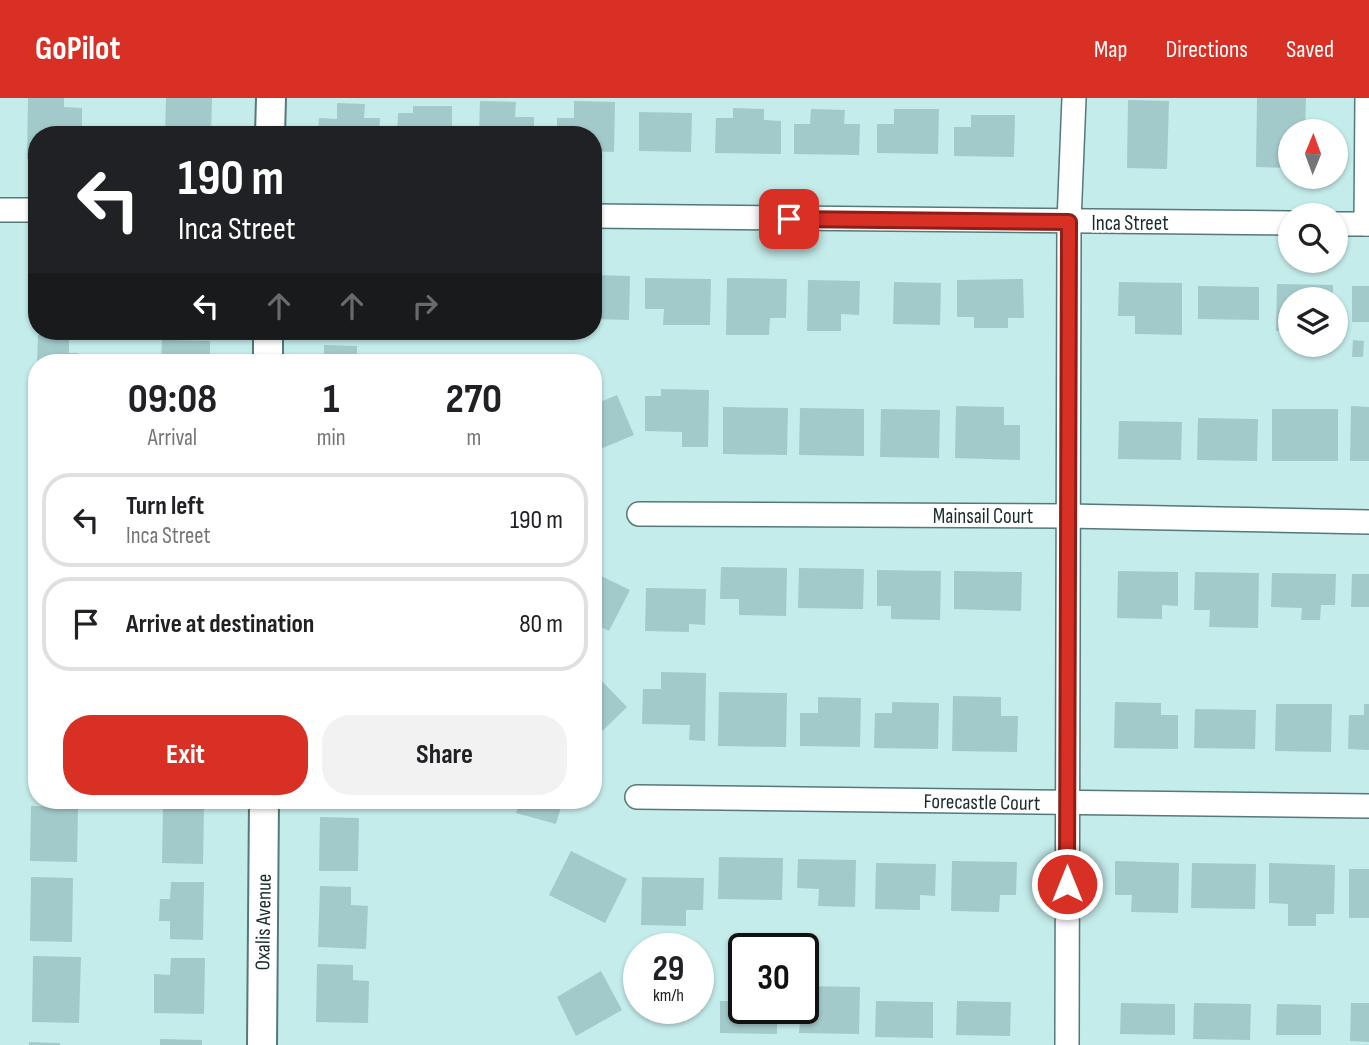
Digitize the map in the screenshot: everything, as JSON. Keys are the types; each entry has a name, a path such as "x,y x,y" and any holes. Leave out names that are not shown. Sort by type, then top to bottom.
{"street":[{"path":"270,126 271,98"},
{"path":"1067,1045 1069,222 1074,98"},
{"path":"1348,224 1368,224 1367,98"},
{"path":"0,210 28,211"},
{"name":"Inca Street","path":"602,216 1278,223"},
{"name":"Mainsail Court","path":"639,514 1067,516 1369,522"},
{"name":"Forecastle Court","path":"637,797 1369,806"},
{"name":"Oxalis Avenue","path":"262,1045 264,809"}],"building":[{"path":"28,98 64,98 64,107 82,108 82,126 28,126 27,159"},
{"path":"166,98 212,98 211,126 165,126"},
{"path":"1257,98 1306,98 1305,119 1278,119 1278,168 1256,167"},
{"path":"1128,100 1169,101 1167,169 1127,168"},
{"path":"480,101 516,102 515,117 534,117 534,126 479,126"},
{"path":"574,101 615,102 614,152 602,151 602,126 557,126 557,118 574,118"},
{"path":"337,103 365,104 364,118 380,118 380,126 319,126 319,118 337,119"},
{"path":"413,106 452,106 452,126 397,126 398,113 413,113"},
{"path":"733,108 764,109 764,120 781,121 781,154 715,153 716,118 733,118"},
{"path":"811,109 845,110 844,124 860,124 859,155 794,154 794,124 810,124"},
{"path":"894,109 939,109 938,154 877,153 877,124 894,124"},
{"path":"639,112 692,113 691,152 639,151"},
{"path":"971,115 1015,115 1014,157 954,156 954,127 971,127"},
{"path":"602,275 630,276 629,320 602,319"},
{"path":"645,278 711,279 710,325 663,325 664,309 645,309"},
{"path":"727,278 787,279 786,318 770,318 769,335 726,335"},
{"path":"1023,279 1024,318 1008,318 1008,328 974,328 974,317 957,317 957,280"},
{"path":"808,280 860,281 859,315 841,314 841,331 807,331"},
{"path":"894,282 941,283 940,325 893,324"},
{"path":"1119,282 1182,283 1182,335 1135,334 1135,316 1118,316"},
{"path":"1277,284 1333,285 1278,287 1276,331"},
{"path":"1198,286 1259,287 1259,320 1198,319"},
{"path":"1352,286 1369,286 1369,322 1352,322"},
{"path":"38,340 69,340 69,353 78,353 78,354 37,354"},
{"path":"162,340 210,341 210,354 161,354"},
{"path":"1353,340 1364,341 1363,357 1352,357"},
{"path":"324,345 357,346 357,354 324,354"},
{"path":"661,389 709,390 708,447 682,447 682,432 645,431 645,396 661,396"},
{"path":"617,395 634,435 602,448 602,401"},
{"path":"956,406 1004,407 1004,425 1020,425 1020,460 955,458"},
{"path":"1351,406 1369,407 1369,461 1350,461"},
{"path":"723,407 788,408 787,455 723,454"},
{"path":"800,408 864,409 864,456 799,455"},
{"path":"881,409 940,410 939,458 880,457"},
{"path":"1272,409 1338,409 1338,461 1272,461"},
{"path":"1198,418 1258,419 1257,461 1197,460"},
{"path":"1119,421 1182,422 1181,460 1118,459"},
{"path":"721,567 787,568 786,616 739,615 739,599 720,599"},
{"path":"799,568 864,569 863,609 798,608"},
{"path":"877,570 941,571 940,620 891,619 891,606 877,606"},
{"path":"954,571 1022,572 1021,611 954,609"},
{"path":"1118,571 1178,572 1178,606 1162,605 1162,619 1117,618"},
{"path":"1195,572 1259,573 1258,628 1209,627 1210,610 1194,610"},
{"path":"1272,573 1336,574 1335,605 1321,605 1320,620 1301,620 1302,608 1271,607"},
{"path":"1352,574 1369,574 1369,607 1351,607"},
{"path":"602,576 630,590 609,631 602,628"},
{"path":"646,588 706,589 705,625 689,624 689,632 645,631"},
{"path":"661,672 706,673 705,741 689,740 690,725 642,724 643,689 661,689"},
{"path":"602,681 627,707 602,731"},
{"path":"719,692 787,693 786,747 718,746"},
{"path":"953,696 1001,697 1001,716 1018,716 1017,752 952,751"},
{"path":"818,697 861,698 860,747 800,746 800,713 818,713"},
{"path":"892,702 939,703 938,749 874,748 875,713 892,713"},
{"path":"1115,702 1161,703 1161,715 1178,715 1178,749 1114,748"},
{"path":"1276,704 1332,704 1331,752 1275,751"},
{"path":"1364,704 1369,704 1369,750 1348,749 1349,715 1364,715"},
{"path":"1195,709 1256,710 1255,749 1194,748"},
{"path":"31,809 78,809 77,862 30,861"},
{"path":"163,809 204,809 203,864 162,863"},
{"path":"517,809 560,809 556,824 516,813"},
{"path":"320,817 359,818 358,871 319,871"},
{"path":"571,851 627,879 605,923 549,895"},
{"path":"719,857 783,858 782,900 718,899"},
{"path":"798,859 856,860 855,907 818,906 819,889 797,888"},
{"path":"952,861 1017,862 1016,895 1000,895 999,912 951,911"},
{"path":"1115,861 1179,863 1178,913 1131,912 1132,895 1115,895"},
{"path":"876,863 936,864 935,896 920,895 920,910 875,909"},
{"path":"1192,863 1256,864 1255,909 1191,908"},
{"path":"1269,863 1335,865 1334,914 1316,914 1316,926 1288,926 1288,904 1269,903"},
{"path":"1349,869 1369,869 1369,918 1349,918"},
{"path":"31,877 73,878 72,942 30,941"},
{"path":"642,877 704,878 703,910 686,910 686,926 641,925"},
{"path":"171,882 204,882 203,940 170,939 170,921 159,921 160,899 170,899"},
{"path":"320,886 351,887 351,905 368,906 366,949 318,947"},
{"path":"33,956 81,957 79,1023 32,1022"},
{"path":"171,958 205,958 204,1014 154,1013 154,974 170,975"},
{"path":"317,964 353,965 353,980 369,981 368,1023 316,1022"},
{"path":"601,971 622,1010 576,1036 557,997"},
{"path":"819,986 860,987 859,1034 799,1033 800,1024 819,1024"},
{"path":"720,1001 728,1001 728,1024 777,1024 777,1034 720,1033"},
{"path":"876,1001 933,1002 933,1038 875,1037"},
{"path":"957,1001 1011,1002 1010,1036 956,1035"},
{"path":"1121,1003 1175,1004 1175,1035 1120,1034"},
{"path":"1194,1003 1251,1004 1250,1040 1193,1039"},
{"path":"1351,1003 1369,1003 1369,1042 1350,1041"},
{"path":"1277,1004 1321,1005 1321,1035 1276,1035"},
{"path":"160,1039 202,1040 202,1045 160,1045"},
{"path":"29,1042 60,1043 60,1045 29,1045"}],"route":[{"path":"789,219 1069,222 1067,884"}]}
